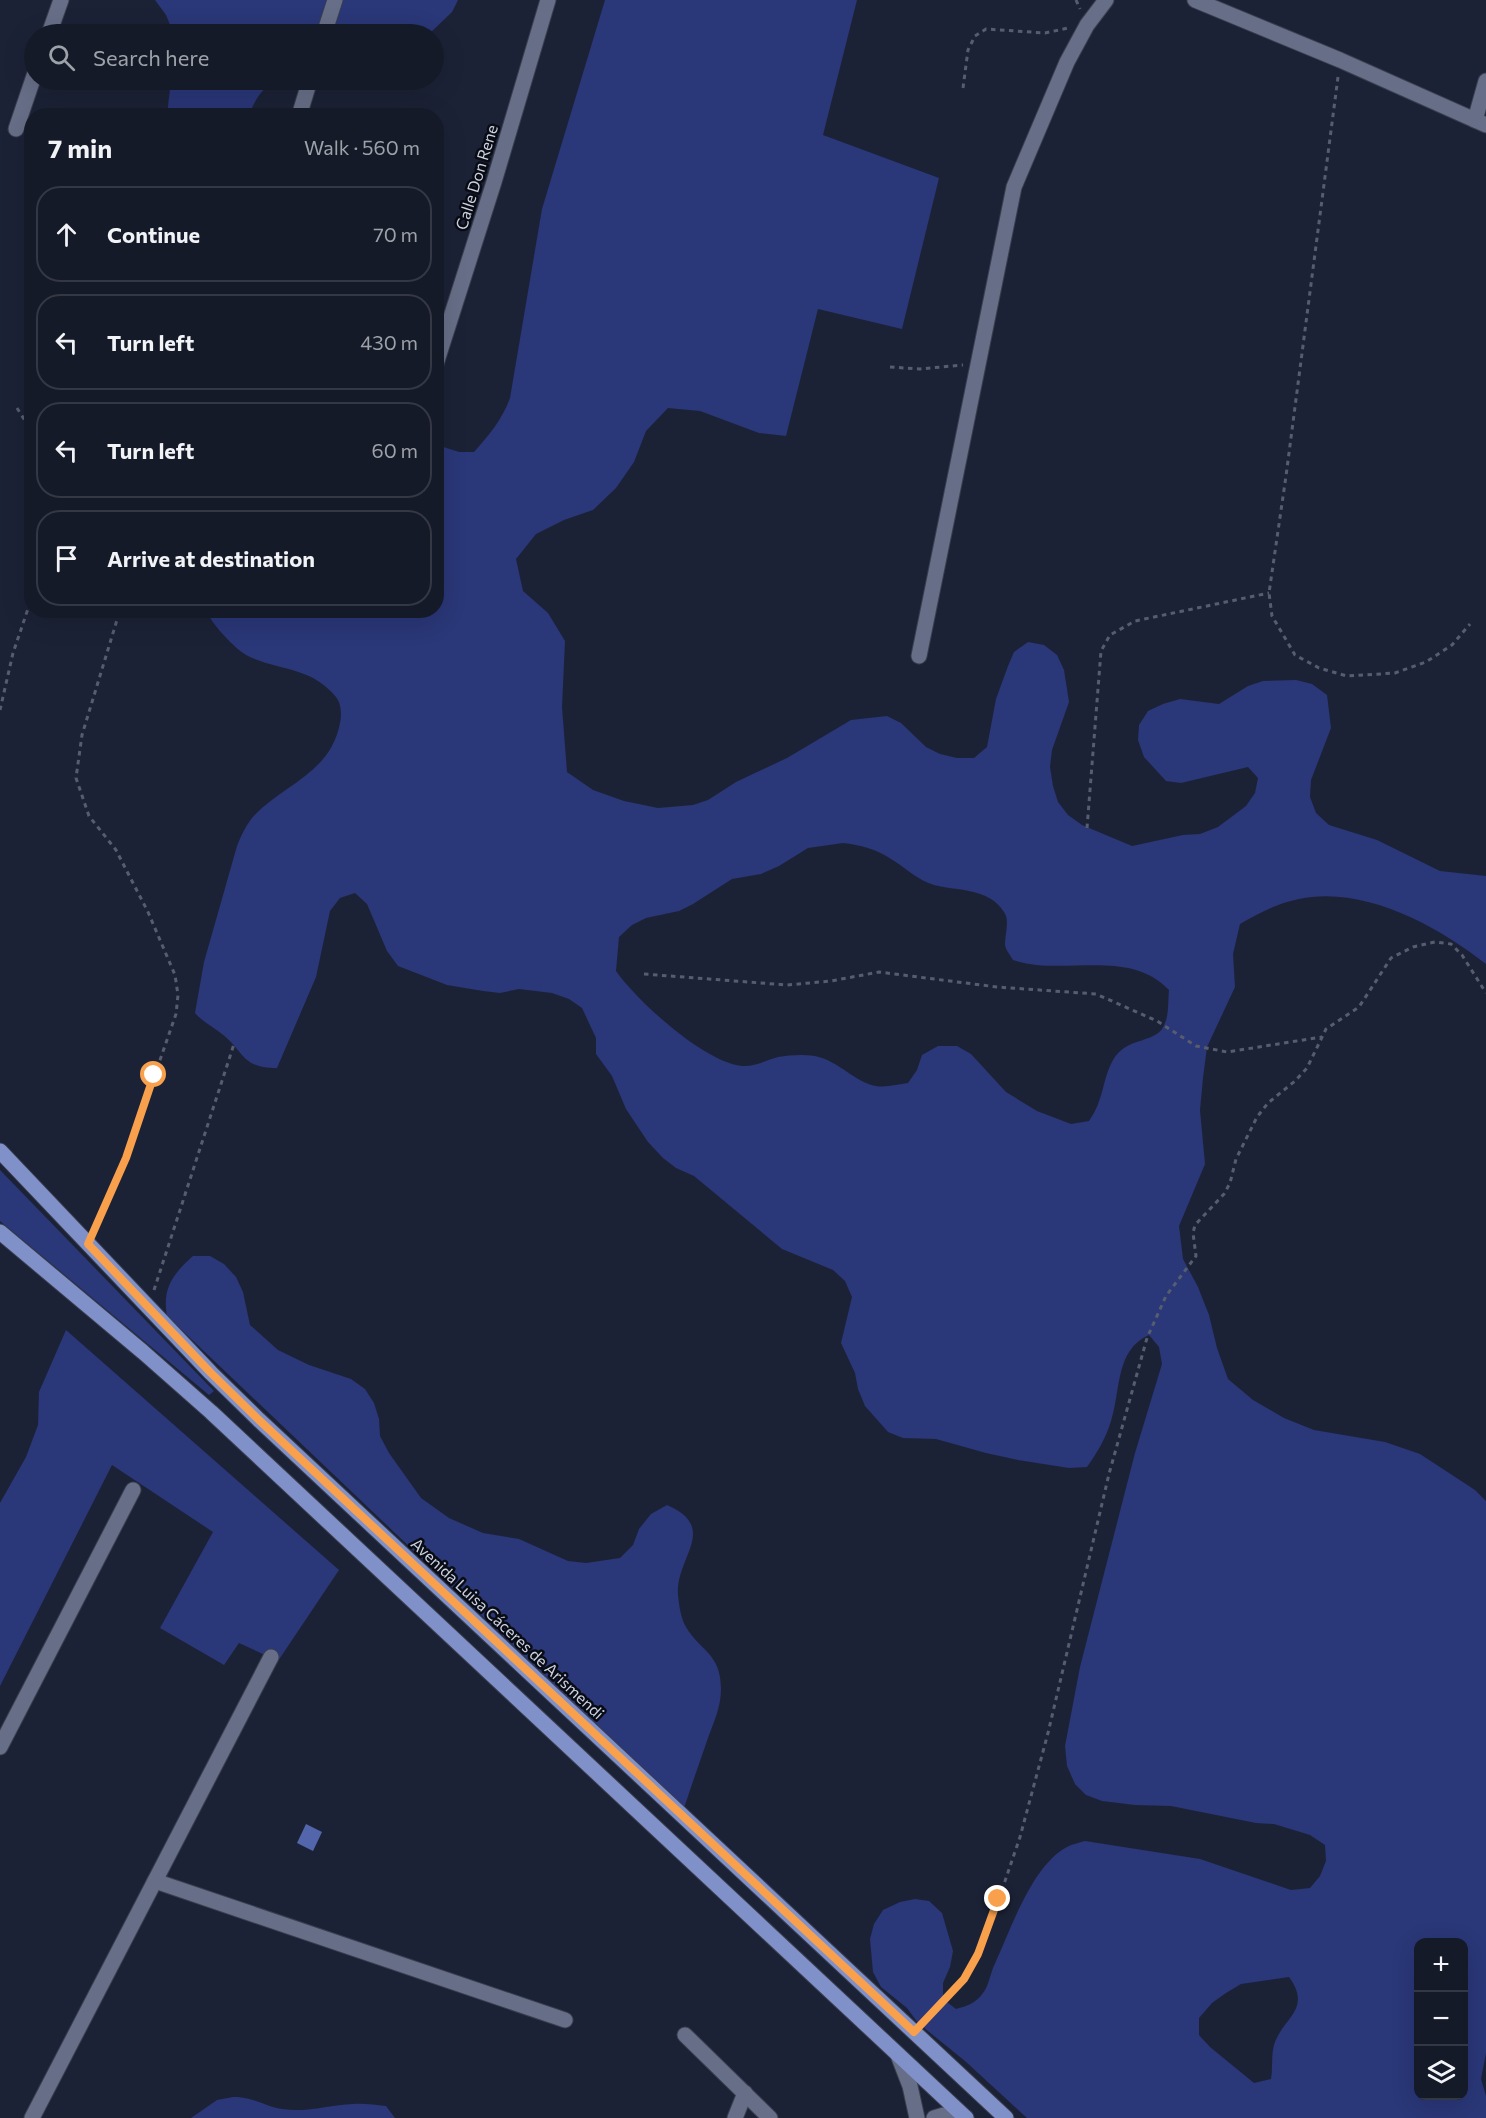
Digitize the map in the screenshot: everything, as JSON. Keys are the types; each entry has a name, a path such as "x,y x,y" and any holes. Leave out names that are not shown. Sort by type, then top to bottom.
{"main road":[{"name":"Avenida Luisa Cáceres de Arismendi","path":"0,1151 259,1420 1005,2118"},
{"path":"0,1232 211,1412 966,2118"}],"street":[{"path":"53,24 61,0"},
{"path":"327,24 335,0"},
{"name":"Calle Don Rene","path":"444,338 494,182 548,0"},
{"path":"919,656 1014,187 1067,62 1087,25 1106,0"},
{"path":"1195,0 1340,60 1481,123 1486,81"},
{"path":"16,129 29,90"},
{"path":"301,108 307,90"},
{"path":"0,1747 133,1490"},
{"path":"32,2118 271,1657"},
{"path":"155,1881 565,2020"},
{"path":"686,2035 770,2118"},
{"path":"898,2055 910,2086 918,2118"},
{"path":"735,2118 745,2093"},
{"path":"934,2118 944,2115 966,2118"}],"path":[{"path":"963,88 968,50 975,36 986,29 1045,33 1087,25"},
{"path":"1340,60 1269,592 1272,616 1295,655 1319,668 1347,676 1395,673 1426,662 1452,645 1470,624"},
{"path":"890,367 921,369 978,363"},
{"path":"17,408 24,419"},
{"path":"1087,828 1101,651 1110,635 1135,621 1269,592"},
{"path":"0,710 13,653 25,618"},
{"path":"88,1244 126,1158 176,1014 178,995 175,975 148,912 116,850 89,816 76,778 82,735 118,618"},
{"path":"914,2032 964,1979 978,1954 1005,1881 1020,1837 1045,1744 1109,1474 1144,1349 1166,1296 1196,1256 1193,1233 1195,1225 1224,1194 1236,1159 1257,1117 1268,1103 1307,1068 1326,1029 1359,1007 1391,958 1413,946 1435,942 1451,944 1462,955 1486,993"},
{"path":"644,974 787,985 831,981 879,972 997,987 1096,994 1157,1021 1196,1046 1227,1052 1322,1037"},
{"path":"149,1307 234,1044"}],"shaded area":[{"path":"155,0 458,0 452,12 439,24 170,24"},
{"path":"605,0 857,0 823,135 939,178 902,329 818,309 786,436 759,433 700,411 668,408 646,431 634,462 616,488 593,510 564,520 536,534 516,559 523,591 548,613 565,641 562,707 567,772 593,790 624,801 658,808 693,805 708,800 736,782 787,758 851,720 887,716 901,723 926,747 940,754 957,758 974,758 987,747 996,699 1014,652 1028,642 1044,645 1057,655 1064,670 1069,702 1052,750 1050,767 1058,802 1068,815 1082,825 1132,846 1183,835 1200,834 1218,827 1246,806 1255,793 1258,778 1248,767 1181,783 1166,781 1144,757 1138,740 1139,725 1148,711 1180,699 1219,704 1248,686 1263,681 1296,680 1312,684 1327,695 1331,728 1311,780 1310,797 1316,813 1329,825 1377,840 1440,871 1486,876 1486,964 1423,923 1374,903 1348,898 1323,896 1299,899 1269,909 1240,924 1233,954 1235,987 1207,1047 1200,1110 1205,1164 1179,1226 1183,1259 1198,1287 1209,1315 1228,1379 1253,1400 1284,1418 1314,1430 1385,1442 1420,1454 1475,1490 1486,1501 1486,2053 1481,2079 1486,2096 1486,2118 1027,2118 965,2061 918,2023 907,2008 881,1987 873,1972 870,1939 874,1924 883,1910 900,1902 915,1899 929,1901 942,1913 953,1951 950,1967 943,1983 943,1999 956,2009 974,2002 986,1988 1014,1919 1032,1884 1054,1856 1073,1844 1085,1841 1200,1859 1291,1890 1310,1888 1320,1876 1326,1861 1325,1845 1310,1835 1274,1824 1256,1823 1171,1806 1102,1801 1086,1795 1075,1784 1067,1766 1065,1746 1080,1667 1135,1453 1162,1364 1159,1347 1149,1335 1130,1350 1121,1372 1109,1427 1087,1467 1069,1468 1018,1460 936,1439 903,1438 888,1432 865,1406 855,1373 841,1343 852,1297 845,1281 833,1270 782,1249 694,1176 676,1168 663,1158 648,1142 626,1109 612,1076 596,1054 596,1038 582,1008 569,999 552,993 519,989 500,993 447,985 398,966 387,951 367,904 355,893 340,898 330,911 316,977 277,1068 250,1062 222,1034 195,1013 204,962 243,832 264,806 316,767 335,741 341,716 338,700 327,687 296,671 246,655 233,645 211,618 444,618 444,447 459,452 474,452 495,427 507,406 542,209","holes":["843,843 862,846 880,853 928,883 982,894 998,904 1006,916 1005,946 1013,960 1053,966 1115,966 1153,977 1169,990 1167,1015 1161,1030 1156,1035 1134,1043 1119,1052 1109,1068 1098,1105 1089,1121 1071,1124 1037,1111 1006,1092 971,1054 957,1046 938,1046 922,1055 917,1070 908,1083 884,1087 861,1081 832,1062 815,1056 782,1056 747,1066 727,1062 709,1054 673,1029 626,984 616,971 619,937 632,925 646,918 679,911 732,879 761,874 808,848","1289,1977 1296,1988 1297,2006 1274,2045 1271,2079 1254,2083 1210,2047 1199,2035 1199,2018 1212,2003 1241,1984"]},
{"path":"170,90 264,90 252,108 168,108"},
{"path":"0,1170 214,1391 209,1395 0,1221"},
{"path":"193,1256 210,1256 224,1264 236,1277 243,1292 250,1325 278,1350 309,1365 351,1379 365,1389 374,1403 379,1419 380,1436 389,1453 421,1498 449,1518 483,1533 519,1539 568,1561 586,1563 620,1558 633,1545 639,1529 651,1514 667,1505 683,1514 691,1524 693,1534 679,1581 680,1612 684,1624 718,1667 721,1689 717,1714 684,1808 167,1316 166,1297 171,1282"},
{"path":"66,1330 339,1570 278,1661 239,1643 224,1665 160,1628 213,1532 112,1465 0,1686 0,1503 26,1457 38,1425 39,1392"},
{"path":"306,1824 322,1832 313,1851 297,1843"},
{"path":"233,2097 247,2098 275,2108 291,2110 357,2104 386,2106 395,2118 191,2118 217,2100"}],"route":[{"path":"154,1075 126,1158 88,1244 259,1420 914,2032 964,1979 978,1954 998,1899"}]}
